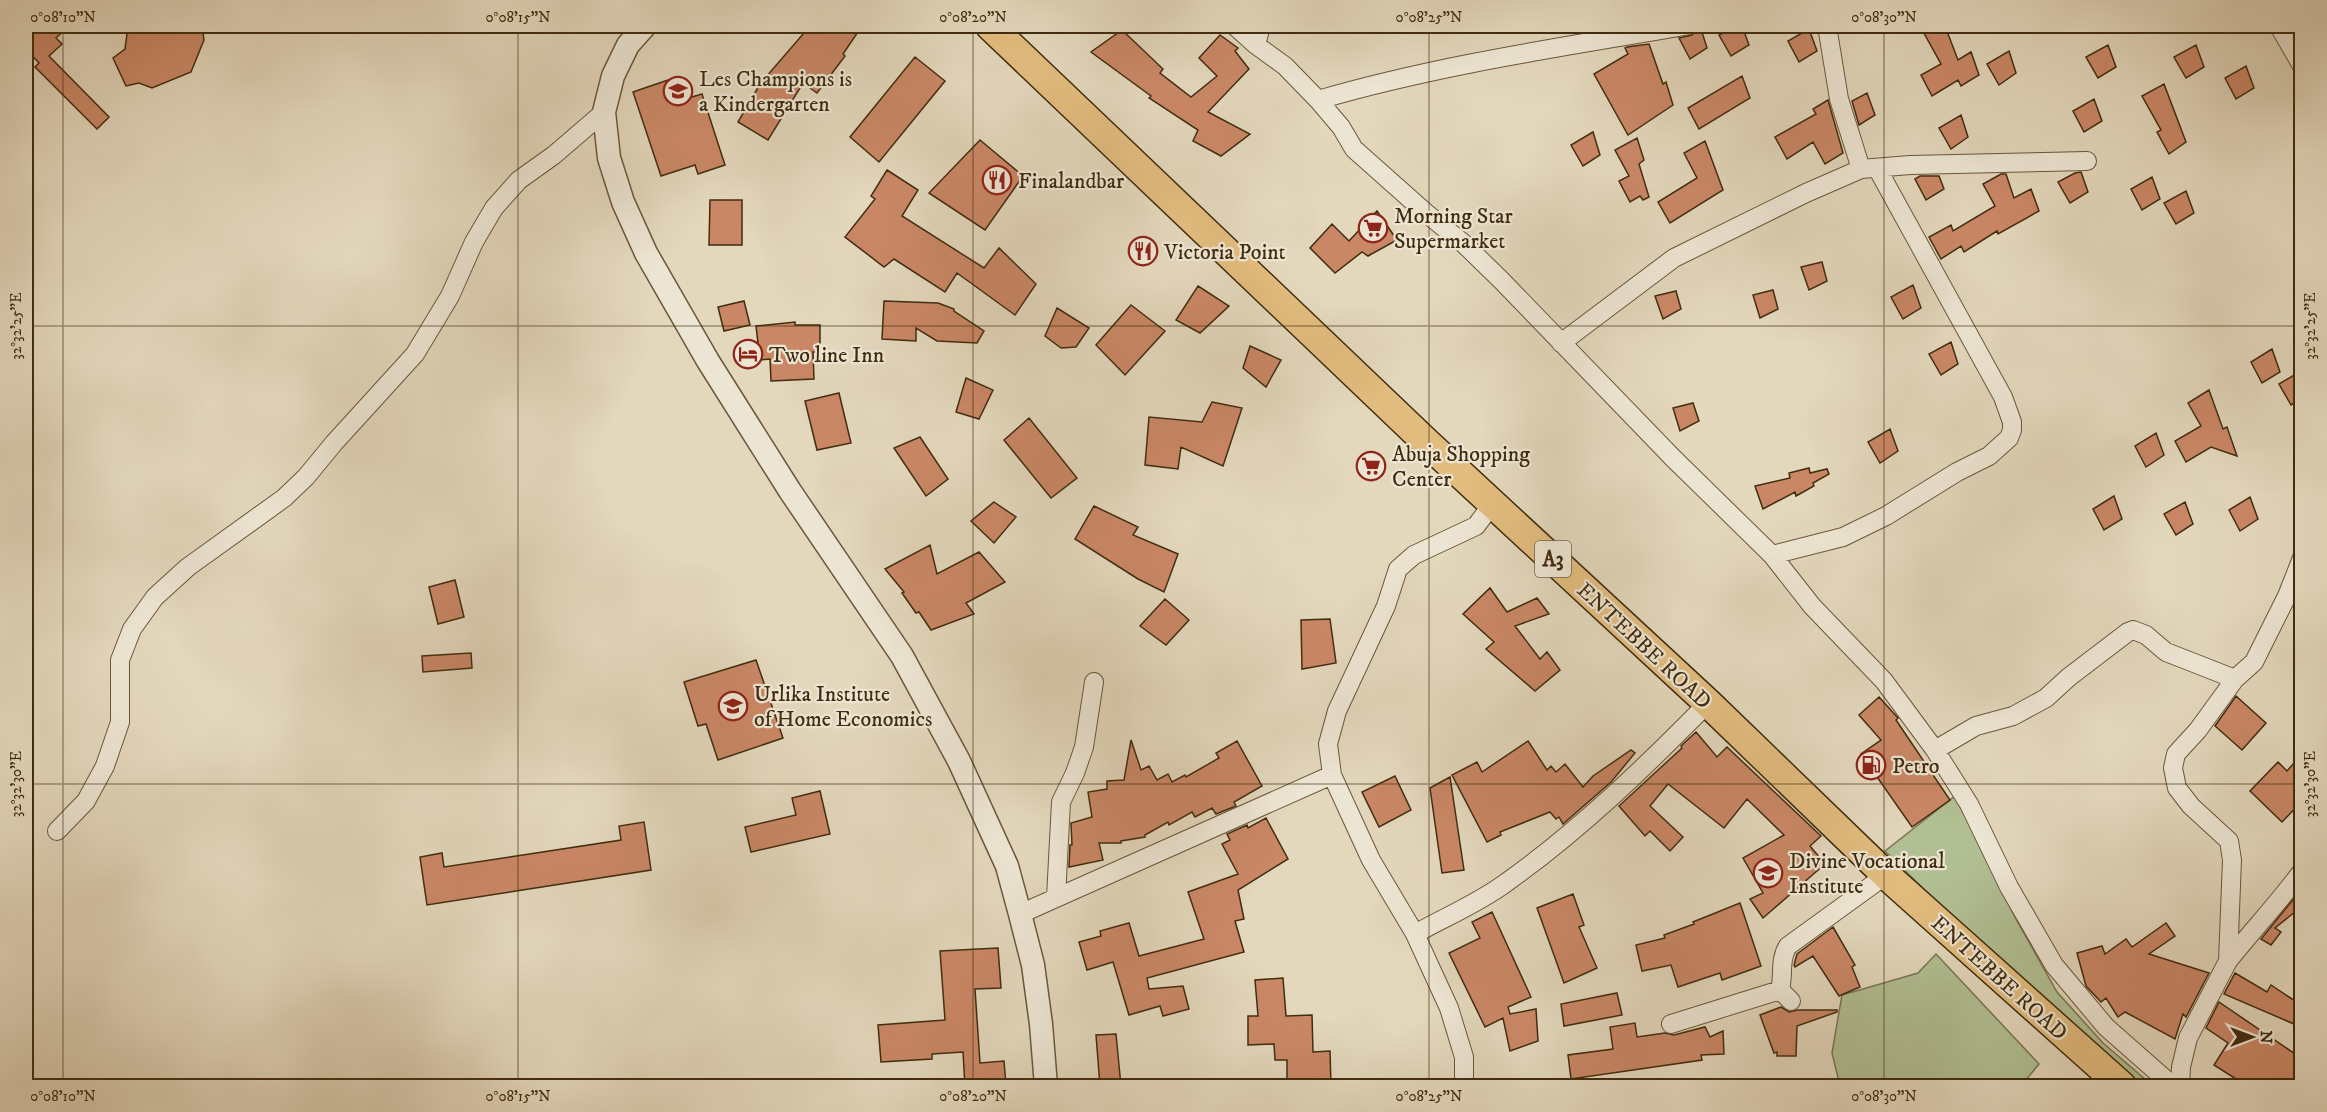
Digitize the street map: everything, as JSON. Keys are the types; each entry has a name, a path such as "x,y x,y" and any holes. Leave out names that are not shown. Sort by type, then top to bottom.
{"main road":[{"name":"ENTEBBE ROAD","path":"990,26 1493,503 1708,703 1887,875 2122,1086"}],"street":[{"path":"645,26 628,45 613,76 604,112 609,158 623,202 646,253 733,401 790,491 902,656 959,761 1007,866 1034,966 1046,1086"},
{"path":"1235,26 1285,66 1318,100 1341,127 1354,149 1463,243 1673,458 1772,555 1812,606 1884,681 1935,750 1969,804 2009,887 2054,966 2106,1027 2173,1086"},
{"path":"1256,45 1261,26"},
{"path":"1318,100 1377,83 1478,61 1685,26"},
{"path":"1772,555 1843,537 1886,516 1957,472 1989,456 2009,438 2012,430 2004,397 1869,169 1839,99 1827,26"},
{"path":"2279,26 2301,66"},
{"path":"57,831 86,801 105,766 120,722 120,660 132,629 155,597 188,567 284,498 306,477 415,354 450,296 474,242 494,208 519,180 604,112"},
{"path":"1561,343 1674,258 1806,193 1869,169 1932,164 2087,162"},
{"path":"1464,1086 1464,1057 1449,1008 1415,934 1371,860 1332,776 1328,744 1332,725 1386,606 1398,569 1414,555 1476,526 1493,503"},
{"path":"2228,961 2232,868 2229,841 2191,806 2176,788 2173,768 2176,754 2198,730 2235,679 2253,662 2287,596 2301,558"},
{"path":"1935,750 1976,726 2013,716 2046,698 2069,677 2133,630 2146,635 2166,652 2235,679"},
{"path":"1056,898 1061,802 1084,747 1094,682"},
{"path":"1415,934 1505,884 1586,820 1708,703"},
{"path":"1020,914 1332,776"},
{"path":"2180,1086 2181,1067 2188,1038 2228,961 2267,912 2283,897 2301,871"},
{"path":"1671,1024 1785,995 1782,962 1783,953 1788,946 1887,875"}],"green space":[{"path":"1955,796 2016,919 2057,992 2103,1043 2153,1086 2139,1086 2106,1058 2010,971 1885,851"},
{"path":"1936,954 2039,1064 2021,1086 1840,1086 1832,1053 1842,995 1918,973"}],"building":[{"path":"26,26 69,26 56,38 62,44 49,56 109,117 97,129 35,67 39,63 26,49"},
{"path":"128,26 202,26 204,40 191,72 152,88 139,83 126,86 113,58 125,49"},
{"path":"810,26 862,26 843,54 845,56 817,93 803,83 768,140 738,122 760,84"},
{"path":"1700,26 1707,48 1690,59 1679,38 1692,35"},
{"path":"1736,26 1742,26 1749,45 1731,56 1719,35"},
{"path":"1920,26 1945,26 1958,60 1971,52 1979,75 1961,86 1958,80 1932,96 1921,75 1941,64"},
{"path":"1809,29 1817,51 1799,62 1788,41"},
{"path":"1122,30 1163,69 1160,73 1191,97 1217,76 1199,58 1220,35 1238,48 1235,51 1249,69 1208,112 1250,134 1221,156 1193,141 1198,130 1149,98 1151,96 1091,52"},
{"path":"1649,44 1663,84 1666,82 1673,105 1628,135 1594,74 1628,54 1625,48"},
{"path":"2108,45 2116,67 2098,78 2086,57"},
{"path":"2196,45 2204,67 2186,78 2174,57"},
{"path":"2009,51 2016,73 1999,85 1987,64"},
{"path":"915,57 945,81 879,162 850,137"},
{"path":"2246,66 2254,88 2236,99 2225,78"},
{"path":"1742,76 1750,98 1699,129 1688,108"},
{"path":"668,80 675,102 702,94 725,165 698,174 695,165 661,176 633,92"},
{"path":"2164,84 2186,142 2169,154 2157,132 2161,130 2142,96"},
{"path":"1867,93 1875,115 1859,125 1852,101"},
{"path":"2094,99 2102,121 2084,132 2073,111"},
{"path":"1828,100 1843,153 1825,164 1813,142 1787,159 1775,137 1816,114 1813,109"},
{"path":"1961,115 1968,137 1951,149 1939,128"},
{"path":"1593,132 1600,155 1583,166 1571,145"},
{"path":"1637,138 1644,160 1639,164 1649,197 1643,200 1640,196 1630,202 1619,181 1629,176 1615,150"},
{"path":"980,140 1023,176 985,230 929,193"},
{"path":"1705,141 1723,190 1670,223 1658,202 1697,178 1684,153"},
{"path":"887,170 918,190 902,216 984,268 999,248 1036,284 1015,315 957,273 945,292 894,259 884,267 845,237 875,199 871,196"},
{"path":"2081,172 2088,192 2070,203 2058,182"},
{"path":"2001,174 2006,174 2014,198 2031,189 2039,211 1998,234 1997,231 1964,252 1961,246 1941,259 1929,237 1951,225 1953,231 1995,206 1983,184"},
{"path":"1920,176 1939,176 1944,189 1926,200 1915,179"},
{"path":"2152,177 2160,199 2142,210 2131,189"},
{"path":"2186,191 2194,213 2176,224 2164,203"},
{"path":"710,200 742,200 742,245 709,245"},
{"path":"1377,211 1397,240 1368,256 1362,252 1335,273 1310,248 1332,224 1349,241"},
{"path":"1822,262 1827,281 1809,290 1801,267"},
{"path":"1913,285 1921,308 1903,319 1891,297"},
{"path":"1198,286 1229,306 1200,333 1176,320"},
{"path":"1773,290 1778,309 1760,318 1753,295"},
{"path":"1676,291 1681,309 1663,319 1655,296"},
{"path":"744,301 750,325 724,331 718,307"},
{"path":"884,301 938,303 954,309 984,331 977,343 937,341 916,328 916,341 882,339"},
{"path":"1131,305 1165,331 1125,375 1096,345"},
{"path":"1057,308 1089,328 1076,347 1061,348 1045,336"},
{"path":"795,322 795,325 820,325 820,352 813,352 814,379 771,381 770,359 760,360 756,326"},
{"path":"1951,342 1958,364 1941,375 1929,354"},
{"path":"1250,346 1281,360 1266,387 1243,368"},
{"path":"2272,349 2280,372 2262,383 2251,362"},
{"path":"2301,371 2301,399 2291,405 2279,384"},
{"path":"966,378 993,390 979,419 956,412"},
{"path":"2209,390 2223,429 2227,427 2237,456 2211,447 2186,462 2175,441 2201,426 2188,403"},
{"path":"839,393 851,443 817,450 805,401"},
{"path":"1212,402 1242,408 1223,466 1181,447 1178,469 1145,465 1149,417 1202,422"},
{"path":"1693,403 1699,421 1680,431 1673,408"},
{"path":"1029,418 1077,478 1051,498 1004,440"},
{"path":"1890,429 1898,451 1880,463 1868,442"},
{"path":"2156,433 2164,455 2146,467 2135,446"},
{"path":"920,437 948,479 926,496 894,448"},
{"path":"1809,468 1810,473 1827,469 1829,474 1796,496 1795,492 1763,509 1755,486 1790,478 1789,473"},
{"path":"2114,496 2122,519 2104,530 2093,509"},
{"path":"2250,497 2258,519 2240,531 2229,510"},
{"path":"994,502 1016,517 994,543 971,521"},
{"path":"2185,502 2193,524 2176,535 2164,514"},
{"path":"1094,506 1138,527 1133,535 1178,554 1164,592 1138,579 1075,539"},
{"path":"930,545 937,574 979,552 1005,582 966,603 974,614 931,630 885,569"},
{"path":"455,580 464,617 438,624 429,587"},
{"path":"1490,588 1507,612 1537,598 1549,614 1515,626 1540,659 1547,652 1560,670 1535,691 1486,649 1494,642 1463,614"},
{"path":"1165,599 1189,620 1166,645 1140,626"},
{"path":"1330,619 1336,663 1302,669 1301,620"},
{"path":"471,653 472,668 423,672 422,656"},
{"path":"756,660 783,738 718,760 706,724 698,726 684,682"},
{"path":"2236,696 2266,723 2242,750 2215,726"},
{"path":"1879,697 1898,718 1896,720 1950,800 1912,827 1861,754 1881,740 1859,715"},
{"path":"1696,732 1717,757 1727,747 1821,836 1810,846 1825,864 1763,918 1750,899 1763,893 1743,858 1784,835 1747,799 1724,828 1668,784 1650,806 1683,837 1670,851 1650,831 1645,836 1619,806 1682,748 1681,746"},
{"path":"1131,740 1141,770 1149,766 1157,780 1168,774 1172,782 1185,775 1186,777 1219,758 1216,753 1237,741 1262,786 1234,802 1236,806 1216,814 1212,808 1195,817 1192,812 1169,825 1168,822 1145,837 1121,841 1121,843 1099,843 1103,860 1069,867 1070,845 1072,845 1071,823 1092,817 1088,792 1107,789 1107,781 1124,780"},
{"path":"1528,741 1547,770 1551,766 1556,772 1565,764 1583,787 1593,776 1631,750 1635,753 1611,782 1563,824 1559,817 1556,819 1550,812 1500,832 1501,835 1487,842 1452,775 1477,762 1482,772"},
{"path":"2301,755 2301,802 2282,822 2250,791 2278,762 2287,771"},
{"path":"1395,776 1411,810 1379,827 1362,792"},
{"path":"1450,777 1464,870 1442,873 1430,788"},
{"path":"820,791 830,834 751,852 745,827 796,815 792,798"},
{"path":"1266,818 1288,859 1238,890 1244,919 1235,921 1244,952 1147,978 1149,989 1183,986 1189,1009 1163,1016 1160,1006 1129,1015 1113,962 1087,970 1079,942 1101,936 1100,931 1129,923 1139,956 1204,939 1188,892 1238,874 1222,844 1230,840 1227,834 1247,825 1248,828"},
{"path":"644,822 651,870 427,905 420,857 442,853 444,867 621,840 619,826"},
{"path":"2301,890 2301,907 2275,928 2281,932 2271,945 2261,939"},
{"path":"1573,894 1584,925 1579,927 1597,968 1564,983 1537,908"},
{"path":"1740,903 1761,966 1722,980 1720,973 1678,987 1671,965 1642,971 1636,945 1665,938 1664,935"},
{"path":"1492,912 1531,997 1508,1007 1510,1014 1536,1009 1538,1041 1510,1051 1503,1018 1485,1027 1449,953 1480,938 1472,922"},
{"path":"2166,923 2175,936 2149,954 2209,973 2186,1017 2183,1014 2175,1039 2125,1012 2118,1017 2106,998 2101,1002 2086,986 2077,953 2102,946 2105,954 2126,939 2132,947"},
{"path":"1833,927 1855,965 1852,967 1860,987 1839,996 1813,956 1795,967 1794,965 1797,954"},
{"path":"998,948 1001,988 975,989 980,1063 1004,1061 1006,1085 965,1086 963,1052 932,1054 932,1059 881,1062 878,1025 945,1020 940,951"},
{"path":"2235,973 2267,992 2271,985 2301,1005 2301,1027 2224,994"},
{"path":"1283,978 1286,1016 1312,1015 1313,1052 1330,1051 1331,1086 1287,1086 1287,1060 1275,1060 1274,1044 1248,1045 1248,1016 1258,1016 1255,980"},
{"path":"1617,993 1622,1015 1564,1026 1561,1004"},
{"path":"2219,1002 2301,1058 2301,1086 2247,1086 2214,1065 2228,1043 2206,1028"},
{"path":"1781,1007 1789,1012 1837,1010 1837,1012 1797,1026 1796,1056 1777,1056 1760,1015"},
{"path":"1635,1023 1637,1037 1665,1033 1674,1035 1705,1027 1710,1037 1723,1031 1724,1054 1701,1055 1702,1060 1571,1079 1568,1055 1613,1049 1610,1027"},
{"path":"1116,1034 1121,1086 1100,1086 1096,1035"}],"place":[{"name":"Les Champions is a Kindergarten","path":"678,91"},
{"name":"Finalandbar","path":"997,180"},
{"name":"Morning Star Supermarket","path":"1373,228"},
{"name":"Victoria Point","path":"1143,251"},
{"name":"Two line Inn","path":"748,354"},
{"name":"Abuja Shopping Center","path":"1371,466"},
{"name":"Urlika Institute of Home Economics","path":"733,706"},
{"name":"Petro","path":"1871,765"},
{"name":"Divine Vocational Institute","path":"1768,873"}]}
